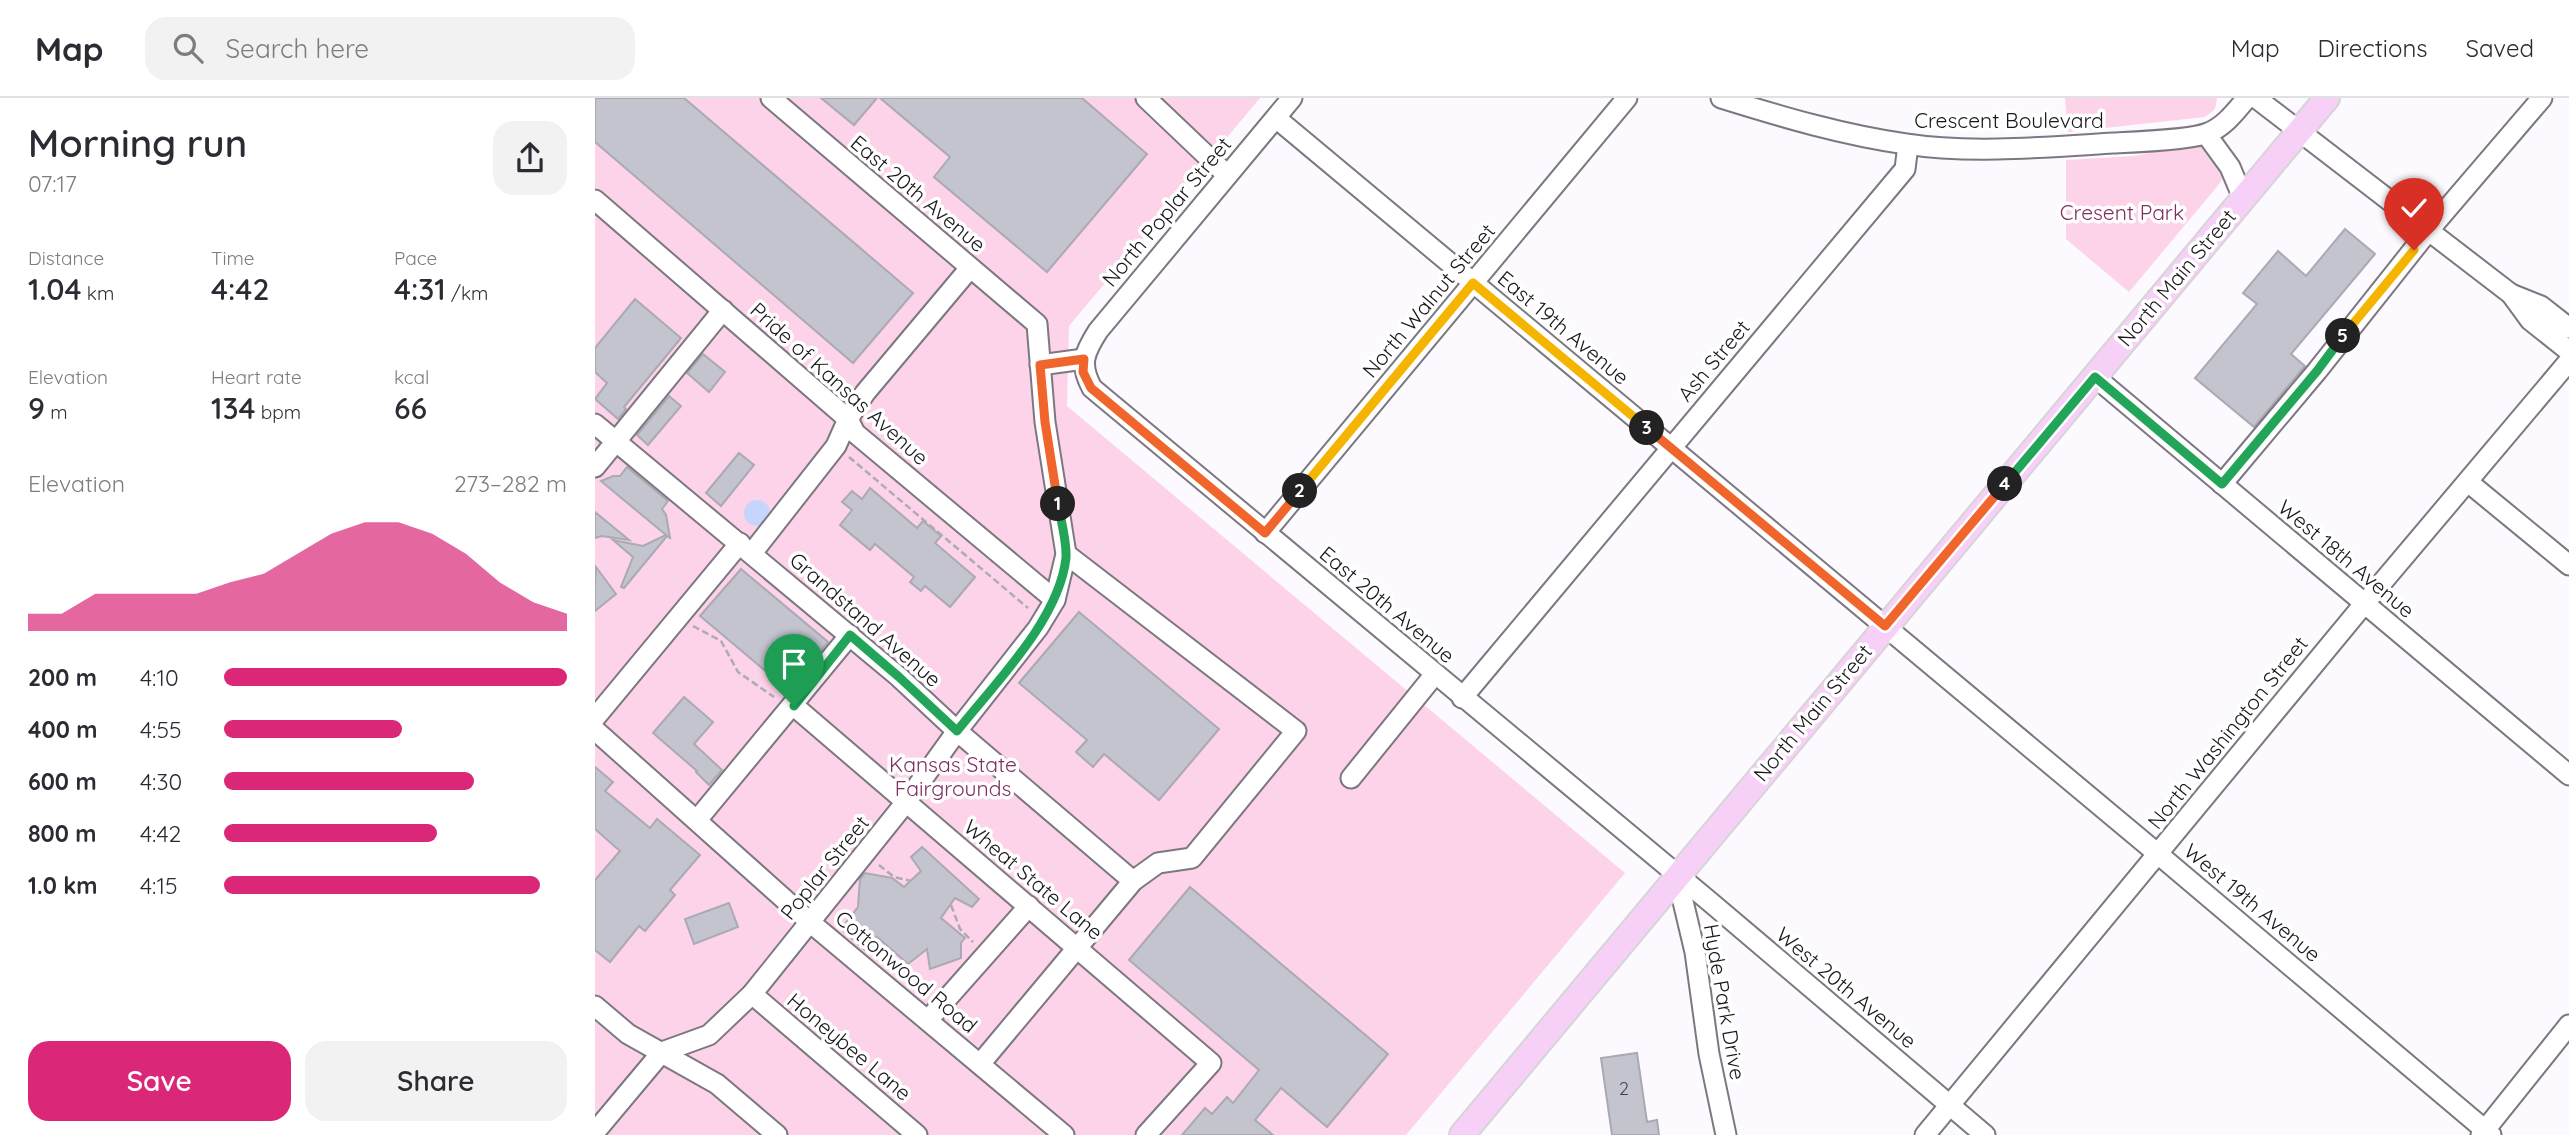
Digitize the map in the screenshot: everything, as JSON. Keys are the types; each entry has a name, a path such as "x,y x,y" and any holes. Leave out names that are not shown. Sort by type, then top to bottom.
{"main road":[{"name":"North Main Street","path":"1462,1135 2327,98"}],"street":[{"name":"East 20th Avenue","path":"771,98 1037,324"},
{"path":"1146,98 1227,175"},
{"name":"North Poplar Street","path":"1084,359 1098,331 1292,98"},
{"name":"North Walnut Street","path":"1265,533 1627,98"},
{"name":"Crescent Boulevard","path":"1721,98 1830,130 1908,145 1940,148 2045,148 2206,134"},
{"path":"2243,198 2230,167 2206,134 2221,126 2247,98"},
{"path":"2256,98 2511,295 2529,320 2569,351"},
{"path":"2222,484 2317,371 2428,230 2542,98"},
{"name":"East 19th Avenue","path":"1276,118 1885,626"},
{"name":"Ash Street","path":"1462,698 1905,169 1908,145"},
{"name":"Pride of Kansas Avenue","path":"595,200 848,419 855,433 1055,600"},
{"path":"595,718 681,615 746,548 836,446 848,419 865,393 970,268"},
{"path":"2511,295 2541,306 2569,328"},
{"path":"595,467 723,310"},
{"name":"Poplar Street","path":"662,1052 709,1035 752,994 906,802 1043,620 1055,600 1066,554 1045,422 1037,324"},
{"name":"East 20th Avenue","path":"1084,359 1083,372 1091,388 1677,876"},
{"path":"1040,365 1084,359"},
{"name":"North Washington Street","path":"1925,1135 2364,604 2569,361"},
{"name":"West 18th Avenue","path":"2095,377 2569,775"},
{"name":"Grandstand Avenue","path":"595,424 850,635 957,731 1133,881"},
{"path":"2467,482 2569,565"},
{"path":"980,1064 1133,881 1157,863 1192,858 1296,731 1066,554"},
{"name":"West 19th Avenue","path":"1885,626 2485,1133"},
{"path":"697,820 792,709 850,635"},
{"path":"1351,778 1435,674"},
{"name":"Wheat State Lane","path":"792,709 1079,948 1211,1063 1146,1135"},
{"name":"Cottonwood Road","path":"595,730 811,923 1064,1135"},
{"name":"West 20th Avenue","path":"1677,876 1985,1135"},
{"name":"Hyde Park Drive","path":"1677,876 1695,952 1709,1054 1726,1135"},
{"path":"927,1020 1028,906"},
{"name":"Honeybee Lane","path":"752,994 917,1135"},
{"path":"595,1006 628,1034 717,1084 777,1135"},
{"path":"2485,1133 2569,1025"},
{"path":"595,1132 662,1052"}],"path":[{"path":"836,446 1043,620"},
{"path":"681,615 693,626 721,641 737,672 792,709"},
{"path":"865,854 894,877 911,881"},
{"path":"951,905 960,929 985,954"}],"green space":[{"name":"Kansas State Fairgrounds","path":"595,98 1260,98 1069,326 1067,406 1625,873 1406,1135 595,1135"},
{"path":"2065,98 2217,98 2215,109 2205,117 2068,132"},
{"name":"Cresent Park","path":"2201,141 2225,172 2220,183 2129,292 2066,239 2066,160 2135,156"}],"water":[{"path":"757,500 766,504 770,513 766,522 757,526 748,522 744,513 748,504"}],"building":[{"path":"595,98 684,98 913,293 853,363 595,142"},
{"path":"821,98 877,98 854,125"},
{"path":"880,98 1082,98 1147,154 1047,272 934,177 950,157"},
{"path":"2345,229 2375,254 2291,354 2305,366 2254,427 2195,378 2257,304 2243,293 2278,251 2306,276"},
{"path":"635,299 681,338 624,407 626,409 618,419 595,399 607,383 595,372 595,348"},
{"path":"703,354 725,372 709,392 687,373"},
{"path":"669,396 681,406 648,445 637,435"},
{"path":"739,453 754,465 721,506 706,493"},
{"path":"627,467 668,501 662,509 666,515 670,538 667,536 624,588 621,587 633,557 613,540 643,546 666,535 601,481 620,476"},
{"path":"870,488 917,528 923,521 941,536 935,543 975,577 950,607 925,586 921,591 910,582 914,577 875,544 870,550 840,525 852,510 842,502 852,491 862,499"},
{"path":"595,512 629,540 602,536 595,538"},
{"path":"596,567 616,594 595,611 595,587"},
{"path":"741,569 828,642 788,690 700,616"},
{"path":"1079,612 1219,729 1159,800 1104,754 1093,767 1076,752 1087,740 1019,683"},
{"path":"684,697 713,722 694,744 722,770 709,785 653,733"},
{"path":"595,767 613,782 605,791 650,828 657,819 700,855 670,890 675,895 645,931 639,926 610,962 595,950 595,880 620,851 595,829"},
{"path":"922,847 979,899 972,907 955,898 941,918 965,938 961,943 961,958 930,969 927,949 908,964 877,937 865,950 841,929 858,907 860,879 865,873 892,878 904,887 921,871 911,857"},
{"path":"1190,887 1388,1054 1327,1127 1281,1088 1255,1120 1273,1135 1182,1135 1205,1108 1212,1114 1227,1097 1233,1103 1259,1070 1129,960"},
{"path":"729,903 738,927 694,944 685,919"},
{"path":"1637,1053 1647,1122 1657,1120 1659,1135 1612,1135 1601,1058"}],"route":[{"path":"794,706 850,635 957,731 1038,628 1055,600 1066,554 1045,422 1040,365 1084,359 1083,372 1091,388 1265,533 1473,283 1885,626 2095,377 2222,484 2414,250"}]}
